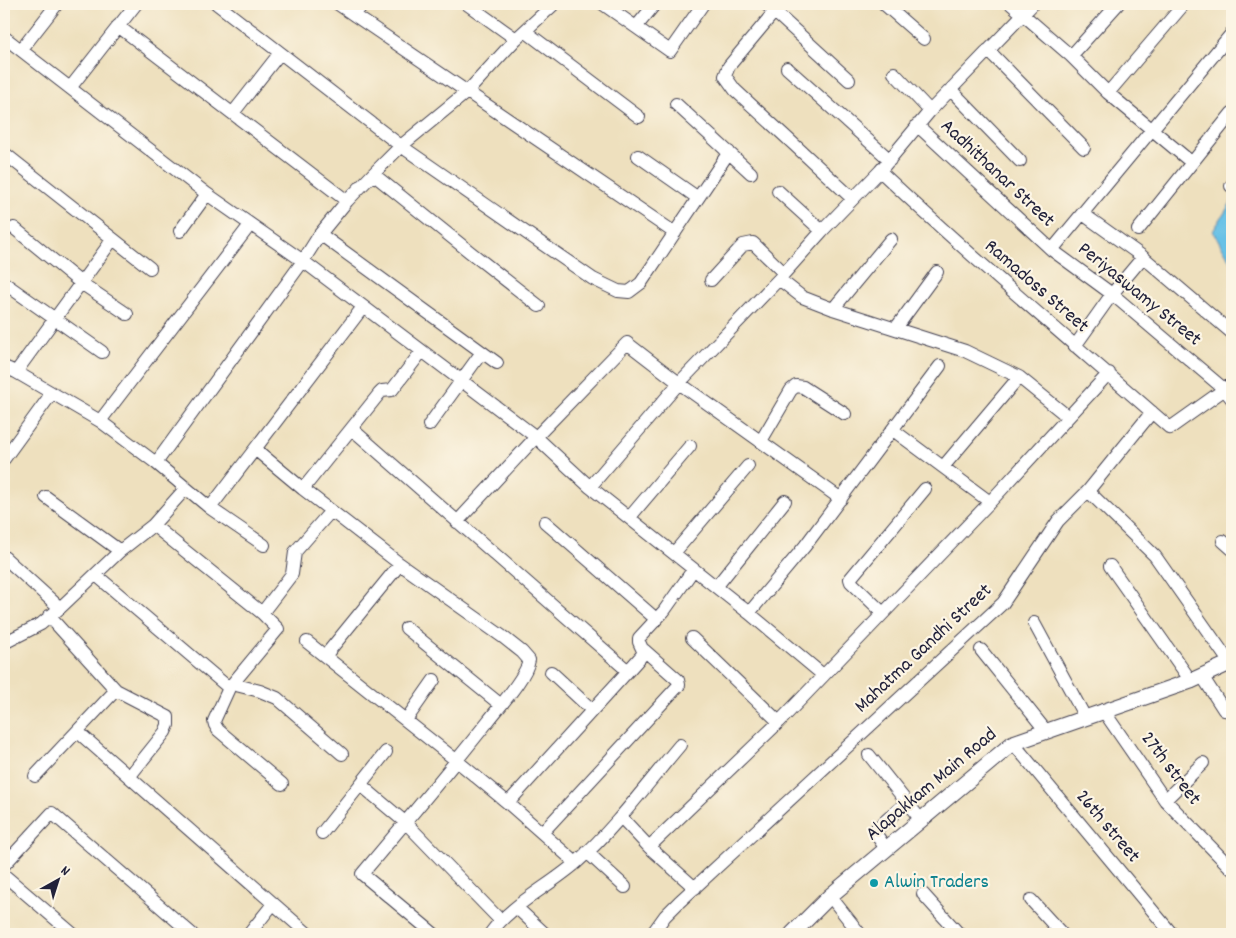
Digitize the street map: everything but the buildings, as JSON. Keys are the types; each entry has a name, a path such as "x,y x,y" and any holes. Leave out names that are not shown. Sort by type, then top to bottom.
{"main road":[{"name":"Alapakkam Main Road","path":"792,934 830,896 1013,744 1103,710 1230,666"}],"street":[{"path":"21,50 57,4"},
{"path":"70,88 136,4"},
{"path":"217,4 401,146 593,279 618,291 629,292 636,288 729,152"},
{"path":"338,4 675,233"},
{"path":"354,15 363,4"},
{"path":"466,4 520,35 639,117"},
{"path":"156,463 304,261 320,234 347,201 401,146 468,92 520,35 554,4"},
{"path":"603,4 670,51 703,4"},
{"path":"636,27 655,4"},
{"path":"884,4 924,39"},
{"path":"1012,4 1072,56 1108,93 1191,162"},
{"path":"590,487 679,383 880,171 930,111 1033,4"},
{"path":"1072,56 1118,4"},
{"path":"1108,93 1184,4"},
{"path":"849,80 770,8 729,66 725,76 734,90 853,199"},
{"path":"118,26 347,201"},
{"path":"1052,250 1232,34"},
{"path":"4,37 207,194 304,261 536,437 590,487 749,613 823,675"},
{"path":"988,50 1084,148"},
{"path":"234,113 280,53"},
{"path":"787,68 890,160"},
{"path":"894,74 930,111"},
{"path":"951,90 1020,161"},
{"path":"676,104 751,173"},
{"path":"1138,230 1232,113"},
{"name":"Aadhithanar Street","path":"917,125 1052,250"},
{"path":"4,153 150,268"},
{"path":"638,156 698,198"},
{"name":"Ramadoss Street","path":"880,171 967,252 1170,428 1230,391"},
{"path":"373,174 539,306"},
{"path":"778,191 822,231"},
{"path":"180,230 207,194"},
{"path":"1083,214 1143,257 1232,333"},
{"path":"100,421 250,225"},
{"path":"14,228 81,283 126,314"},
{"path":"320,234 497,362"},
{"path":"16,372 113,239"},
{"path":"833,309 891,239"},
{"path":"711,280 743,245 753,243 802,297 833,309 965,351 1019,377 1067,416"},
{"name":"Periyaswamy Street","path":"1052,250 1112,294 1230,391"},
{"path":"1075,346 1112,294 1143,257"},
{"path":"896,328 937,272"},
{"path":"4,283 102,352"},
{"path":"210,508 363,306"},
{"path":"457,522 627,343 679,383 841,499"},
{"path":"303,489 379,394 382,391 392,390 422,351"},
{"path":"429,425 482,352"},
{"path":"749,613 805,546 894,430 940,366"},
{"path":"4,367 16,372 100,421 156,463 210,508 264,545"},
{"path":"649,847 779,722 990,502 1108,373"},
{"path":"943,468 1019,377"},
{"path":"761,441 791,390 796,386 803,387 845,414"},
{"path":"4,460 52,393"},
{"name":"Mahatma Gandhi Street","path":"652,934 665,916 1003,603 1058,522 1088,491 1152,412"},
{"path":"352,429 628,671"},
{"path":"894,430 990,502"},
{"path":"628,518 690,446"},
{"path":"255,449 331,511 529,660 527,667 501,705 457,761 362,874 434,934"},
{"path":"674,553 748,466"},
{"path":"4,643 41,624 60,608 120,551 154,525 186,488"},
{"path":"883,613 850,579 925,489"},
{"path":"1088,491 1155,556 1230,666"},
{"path":"46,497 120,551"},
{"path":"716,587 785,501"},
{"path":"262,613 292,574 295,552 331,511"},
{"path":"545,522 656,619"},
{"path":"154,525 262,613 278,629 231,686 214,721 215,725 282,784"},
{"path":"4,557 60,608"},
{"path":"325,656 400,564"},
{"path":"1110,566 1197,678 1224,710 1232,711"},
{"path":"542,833 679,685 678,680 644,650 638,640 664,612 694,570"},
{"path":"96,575 231,686 260,690 277,698 342,754"},
{"path":"49,616 116,690 164,714 169,720 165,732 129,777"},
{"path":"1034,623 1085,717"},
{"path":"406,628 501,705"},
{"path":"692,638 779,722"},
{"path":"307,642 457,761 576,863"},
{"path":"508,803 642,656 644,650"},
{"path":"981,650 1046,732"},
{"path":"551,672 592,710"},
{"path":"406,720 434,680"},
{"path":"35,776 116,690"},
{"name":"27th street","path":"1103,710 1164,800 1232,869"},
{"path":"78,732 308,934"},
{"name":"26th street","path":"1013,744 1172,934"},
{"path":"490,934 500,920 588,852 621,817 680,745"},
{"path":"322,832 386,752"},
{"path":"869,755 922,820"},
{"path":"1164,800 1203,763"},
{"path":"361,785 406,823 500,920"},
{"path":"886,849 874,831 907,802"},
{"path":"4,865 52,813 192,934"},
{"path":"621,817 649,847 695,888"},
{"path":"588,852 625,887"},
{"path":"4,875 73,934"},
{"path":"923,894 959,934"},
{"path":"830,896 860,934"},
{"path":"1031,900 1062,934"},
{"path":"249,934 273,904"},
{"path":"517,908 545,934"}],"water":[{"path":"1232,201 1232,264 1213,231"}],"place":[{"name":"Alwin Traders","path":"874,883"}]}
